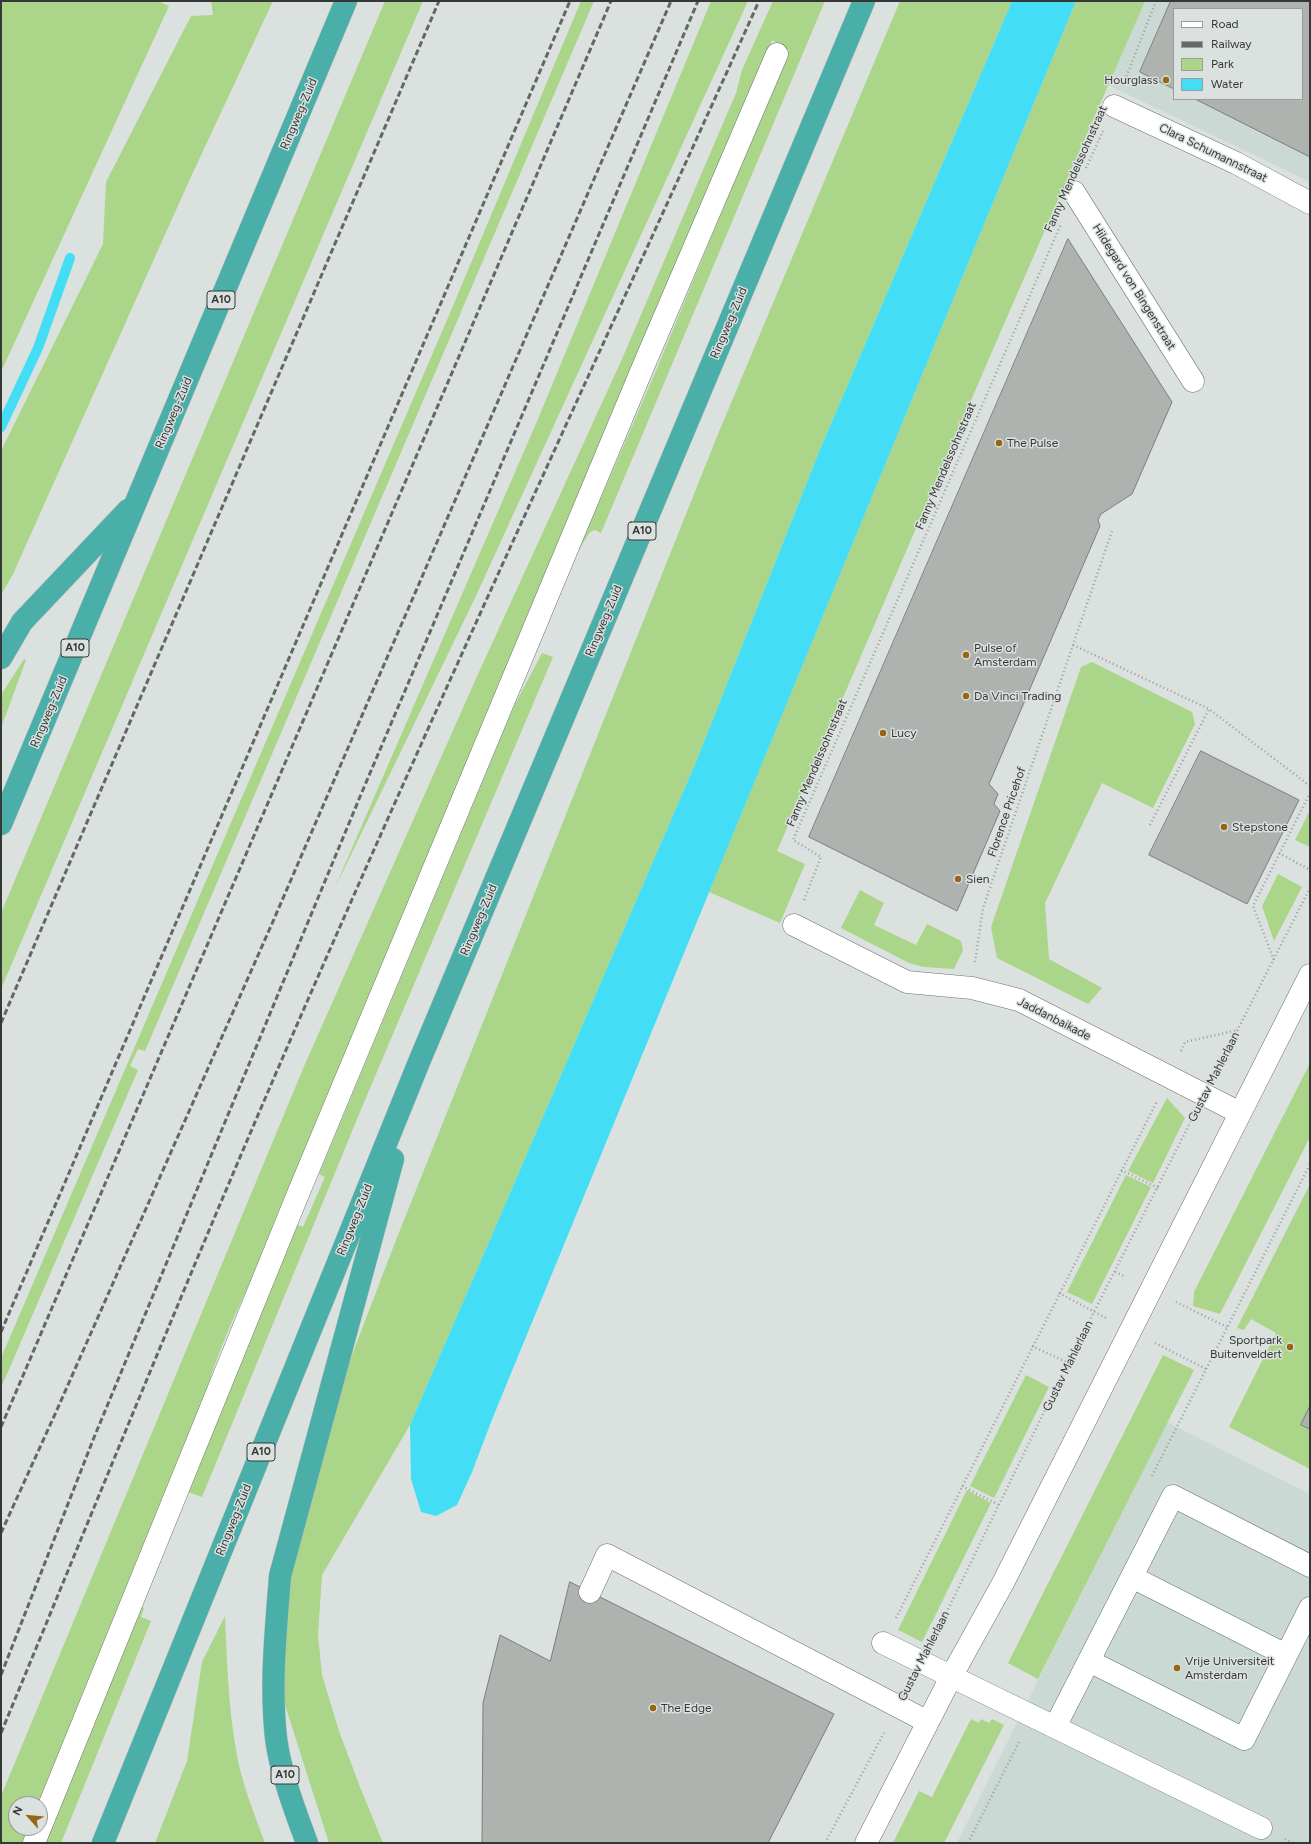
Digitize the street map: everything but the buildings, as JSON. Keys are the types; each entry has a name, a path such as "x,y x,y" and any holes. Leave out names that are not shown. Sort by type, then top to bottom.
{"highway":[{"name":"Ringweg-Zuid","path":"1,824 346,1"},
{"name":"Ringweg-Zuid","path":"103,1843 420,1062 864,1"},
{"name":"A10","path":"1,658 22,622 138,499"},
{"name":"A10","path":"307,1843 293,1805 276,1739 274,1706 275,1638 280,1576 420,1062"}],"street":[{"path":"34,1843 304,1179 631,397 777,54"},
{"name":"Clara Schumannstraat","path":"1114,106 1236,163 1310,203"},
{"name":"Hildegard von Bingenstraat","path":"1074,192 1193,381"},
{"name":"Jaddanbaikade","path":"794,925 907,982 972,988 1019,1000 1204,1096 1240,1113"},
{"path":"866,1843 951,1677 1003,1583 1153,1290 1310,975"},
{"path":"1055,1727 1173,1496 1310,1566"},
{"path":"590,1592 607,1555 928,1722"},
{"path":"1132,1577 1286,1655"},
{"path":"1089,1661 1244,1739 1310,1608"},
{"path":"883,1643 1261,1828"}],"path":[{"name":"Fanny Mendelssohnstraat","path":"794,925 821,857 793,840 1074,192 1114,106 1156,1"},
{"name":"Florence Pricehof","path":"972,988 983,908 1113,528"},
{"path":"1073,645 1209,709 1310,786"},
{"path":"1150,825 1209,709"},
{"path":"1274,960 1253,906 1310,793"},
{"path":"1279,853 1310,870"},
{"name":"Gustav Mahlerlaan","path":"922,1663 1068,1363 1310,888"},
{"path":"883,1643 1120,1170 1169,1078 1185,1042 1238,1029"},
{"path":"1120,1170 1158,1188"},
{"path":"1032,1346 1068,1363"},
{"path":"962,1486 999,1505"},
{"name":"Gustav Mahlerlaan","path":"825,1843 898,1706"}],"shaded area":[{"path":"1108,1 1310,1 1310,182 1079,71"},
{"name":"Vrije Universiteit Amsterdam","path":"1167,1422 1310,1494 1310,1843 957,1843"}],"green space":[{"path":"1,1 158,1 169,6 1,372"},
{"path":"211,1 273,1 189,181 13,574 1,595 1,451 103,244 106,182 191,16 213,15"},
{"path":"385,1 423,1 1,989 1,913"},
{"path":"581,1 594,1 145,1051 138,1049 130,1066 138,1070 1,1388 1,1358 450,313"},
{"path":"711,1 748,1 475,598 333,892 538,419"},
{"path":"773,1 825,1 601,533 595,530 590,532 578,551 655,373 789,50 772,40 256,1270 227,1334 214,1367 204,1402 42,1796 8,1796 8,1836 26,1836 23,1843 1,1843 1,1796 305,1064 474,683 622,359 736,93 742,70"},
{"path":"900,1 1012,1 819,452 696,762 410,1425 322,1575 318,1635 322,1675 339,1731 383,1843 329,1843 285,1705 276,1657 280,1596 342,1381 396,1240 718,434"},
{"path":"1076,1 1145,1 777,851 805,864 780,923 709,892"},
{"path":"542,653 553,657 362,1107 202,1497 188,1492 296,1224 303,1227 325,1177 319,1174 514,706"},
{"path":"24,659 26,660 1,728 1,695"},
{"path":"1092,662 1192,712 1195,724 1153,808 1102,783 1045,903 1049,959 1102,988 1088,1004 997,958 991,927 1081,667"},
{"path":"1310,810 1310,847 1295,840"},
{"path":"1278,874 1302,887 1274,941 1262,906"},
{"path":"860,890 884,903 874,925 916,945 927,924 961,941 963,950 954,969 924,967 909,963 841,928"},
{"path":"1310,1063 1310,1137 1220,1314 1193,1306 1194,1292"},
{"path":"1167,1098 1185,1118 1153,1183 1128,1171"},
{"path":"1126,1175 1151,1187 1092,1304 1067,1292"},
{"name":"Sportpark Buitenveldert","path":"1310,1184 1310,1469 1229,1427 1276,1333 1251,1319 1244,1330 1237,1328"},
{"path":"1163,1355 1194,1370 1038,1679 1008,1663"},
{"path":"1026,1375 1049,1387 994,1498 970,1486"},
{"path":"967,1490 991,1503 922,1642 898,1630"},
{"path":"140,1606 144,1608 141,1617 151,1621 61,1843 44,1843"},
{"path":"225,1616 230,1700 233,1733 238,1762 252,1809 265,1843 155,1843 187,1761 202,1662"},
{"path":"971,1719 979,1723 981,1719 989,1723 992,1719 1004,1725 944,1843 893,1843 919,1791 932,1797"}],"water":[{"path":"1012,1 1076,1 493,1417 472,1472 457,1505 436,1516 421,1512 411,1479 410,1425 696,762 819,452"}],"waterway":[{"path":"1,427 38,348 70,258"}],"railway":[{"path":"1,1023 439,1"},
{"path":"1,1332 570,1"},
{"path":"1,1427 611,1"},
{"path":"1,1533 271,926 671,1"},
{"path":"1,1675 93,1440 362,792 698,1"},
{"path":"1,1733 196,1261 317,979 481,612 759,1"}],"place":[{"name":"Hourglass","path":"1166,80"},
{"name":"The Pulse","path":"999,443"},
{"name":"Pulse of Amsterdam","path":"966,655"},
{"name":"Da Vinci Trading","path":"966,696"},
{"name":"Lucy","path":"883,733"},
{"name":"Stepstone","path":"1224,827"},
{"name":"Sien","path":"958,879"},
{"name":"Sportpark Buitenveldert","path":"1290,1347"},
{"name":"Vrije Universiteit Amsterdam","path":"1177,1668"},
{"name":"The Edge","path":"653,1708"}]}
